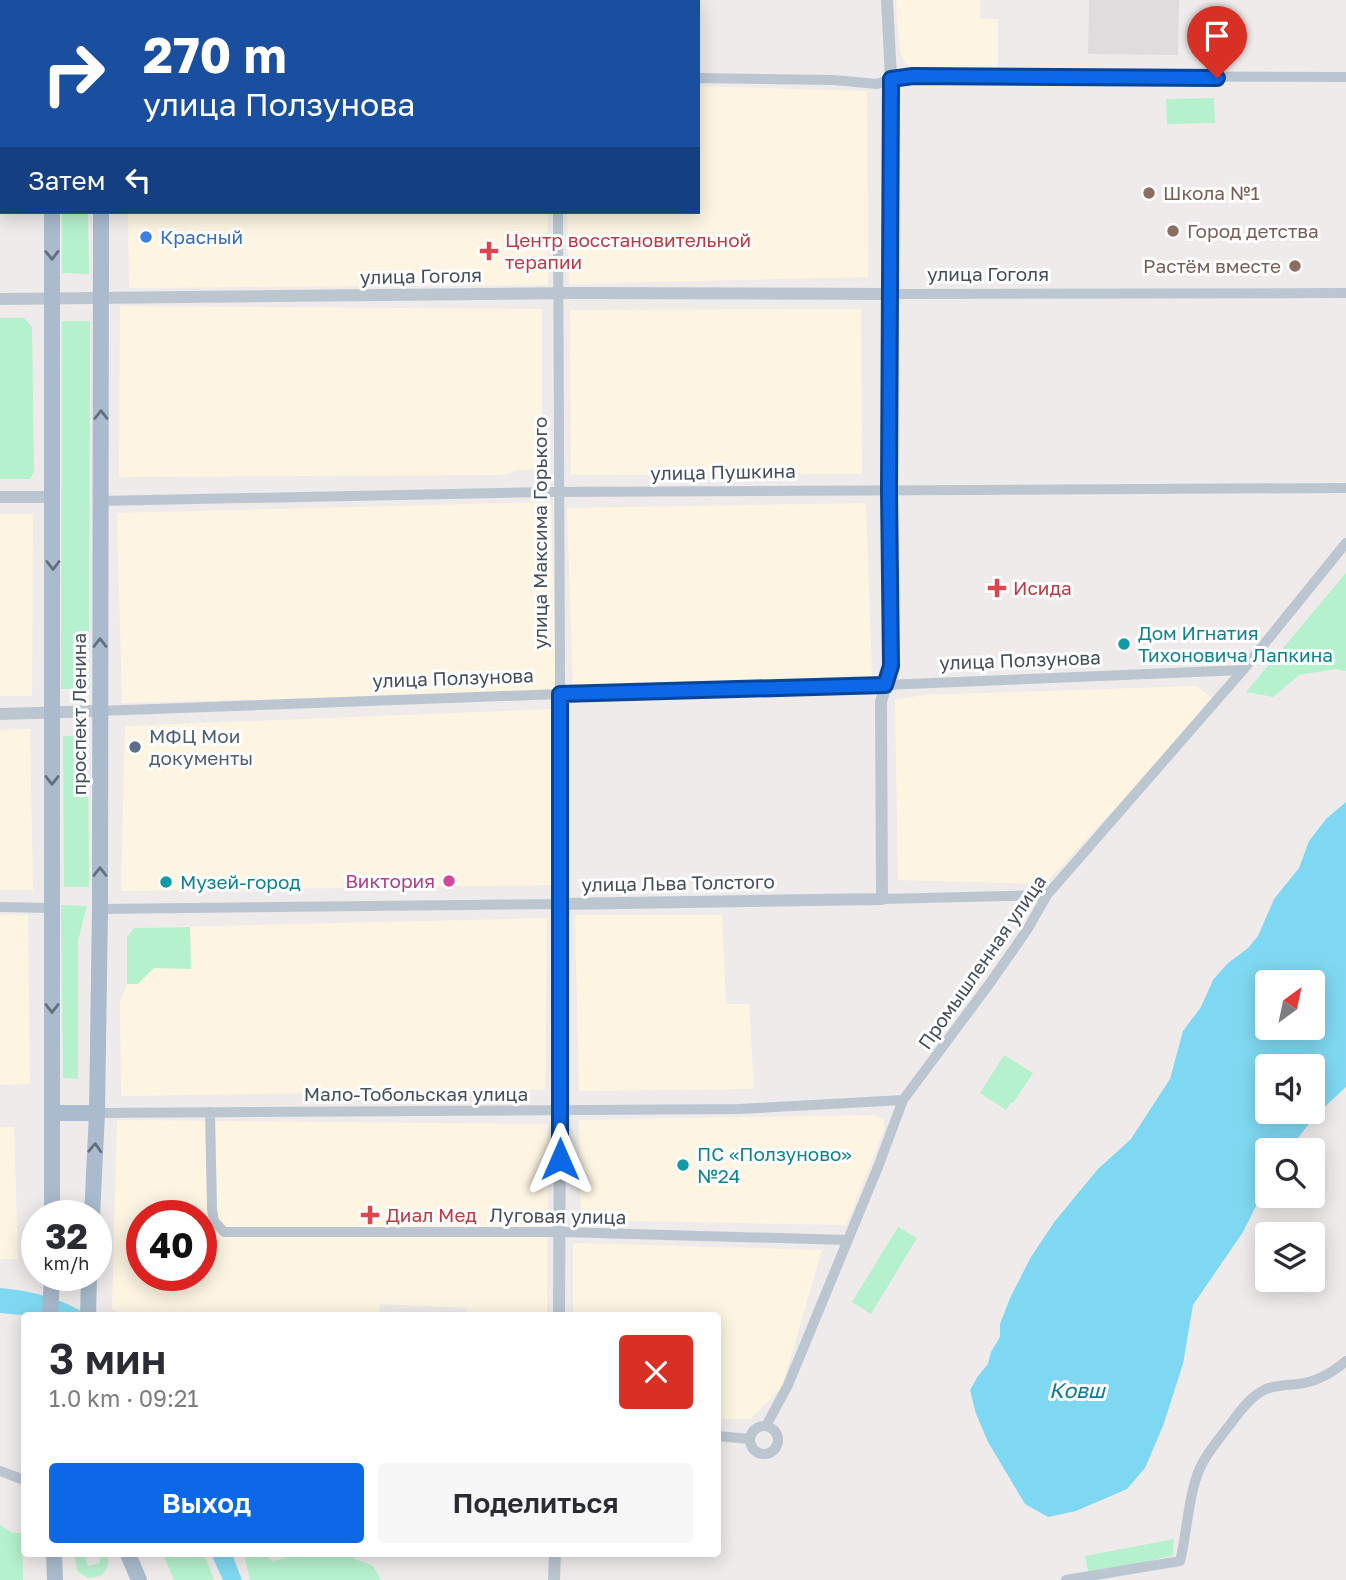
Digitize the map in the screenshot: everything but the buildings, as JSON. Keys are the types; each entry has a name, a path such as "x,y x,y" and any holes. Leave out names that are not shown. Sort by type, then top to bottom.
{"main road":[{"name":"проспект Ленина","path":"52,214 52,1200"},
{"name":"проспект Ленина","path":"93,1200 100,909 101,214"},
{"path":"52,1113 97,1113"},
{"path":"50,1312 51,1291"},
{"path":"88,1312 89,1291"},
{"path":"54,1557 55,1580"},
{"path":"125,1580 130,1559"},
{"path":"130,1559 139,1580"}],"street":[{"path":"882,899 881,702 891,666 891,79 887,0"},
{"path":"700,78 834,80 877,85 891,79 913,76 1346,77"},
{"name":"улица Максима Горького","path":"558,214 561,904 559,1312"},
{"name":"улица Гоголя","path":"0,299 557,293 1346,293"},
{"name":"улица Пушкина","path":"100,500 559,492 1346,488"},
{"path":"0,497 53,496"},
{"name":"Промышленная улица","path":"766,1426 788,1385 903,1100 990,984 1047,895 1243,670 1346,543"},
{"name":"улица Ползунова","path":"0,714 885,685 1243,670"},
{"name":"улица Льва Толстого","path":"100,909 1047,895"},
{"path":"0,907 52,908"},
{"name":"Мало-Тобольская улица","path":"97,1113 739,1109 903,1100"},
{"name":"Луговая улица","path":"210,1112 212,1209 214,1221 224,1232 560,1232 848,1240"},
{"path":"1066,1580 1180,1561 1195,1481 1202,1463 1246,1404 1263,1390 1281,1384 1299,1384 1318,1379 1346,1361"},
{"path":"766,1426 774,1430 778,1443 772,1451 759,1452 750,1439 757,1428 766,1426"},
{"path":"721,1436 750,1439"},
{"path":"0,1471 21,1479"},
{"path":"554,1580 555,1557"}],"shaded area":[{"path":"896,0 980,0 980,19 998,19 998,69 919,71 906,64 900,52"},
{"path":"1089,0 1179,0 1178,55 1088,54"},
{"path":"700,86 867,91 868,277 569,284 567,214 700,214"},
{"path":"128,214 547,214 548,285 129,288"},
{"path":"120,306 542,309 542,470 517,470 504,475 119,477"},
{"path":"861,309 862,474 571,475 570,310"},
{"path":"551,502 556,692 122,703 117,513"},
{"path":"866,503 872,677 573,687 567,508"},
{"path":"0,514 33,514 32,696 0,696"},
{"path":"1196,686 1215,700 1045,884 898,880 895,700 923,695"},
{"path":"553,709 553,885 121,891 125,726"},
{"path":"30,729 33,890 0,890 0,730"},
{"path":"0,915 28,915 30,1084 0,1085"},
{"path":"575,915 722,915 726,1004 749,1004 754,1089 579,1091"},
{"path":"547,918 545,1090 121,1096 120,1002 127,984 127,937 134,928"},
{"path":"874,1115 884,1120 884,1130 846,1225 581,1220 579,1120"},
{"path":"117,1120 548,1124 547,1312 466,1312 466,1308 380,1304 379,1312 117,1312 112,1309"},
{"path":"0,1127 14,1127 18,1259 0,1259"},
{"path":"573,1243 822,1250 782,1387 750,1419 721,1419 721,1312 573,1312"}],"green space":[{"path":"1214,98 1215,123 1167,124 1166,99"},
{"path":"62,214 88,214 89,274 62,273"},
{"path":"0,318 24,318 32,327 34,472 30,479 0,479"},
{"path":"62,321 90,321 89,689 61,689"},
{"path":"1346,573 1346,671 1336,669 1299,675 1273,697 1246,692"},
{"path":"63,736 88,736 89,887 64,887"},
{"path":"61,905 87,906 78,941 78,1079 63,1078"},
{"path":"190,927 191,969 154,968 138,984 127,984 127,937 134,928"},
{"path":"1004,1055 1033,1073 1006,1110 980,1093"},
{"path":"898,1227 917,1238 871,1314 852,1302"},
{"path":"0,1525 13,1533 21,1533 23,1580 0,1580"},
{"path":"1174,1539 1173,1555 1138,1564 1088,1571 1085,1556"},
{"path":"75,1557 86,1557 88,1566 100,1563 99,1557 108,1557 106,1569 101,1576 88,1578 77,1571"},
{"path":"164,1557 205,1557 214,1580 174,1580"},
{"path":"245,1557 267,1557 274,1561 288,1557 353,1557 373,1566 381,1580 250,1580"}],"water":[{"name":"Ковш","path":"1346,802 1346,1087 1325,1107 1325,1054 1255,1054 1255,1124 1309,1124 1298,1138 1255,1138 1255,1208 1243,1232 1193,1305 1183,1364 1163,1426 1145,1468 1127,1489 1076,1511 1048,1517 1025,1504 988,1442 976,1414 970,1390 988,1364 991,1352 1000,1337 1000,1324 1010,1298 1031,1257 1055,1221 1098,1169 1131,1139 1170,1079 1183,1031 1201,1007 1213,980 1258,936 1274,899 1299,868 1309,841 1326,819"},
{"path":"0,1288 46,1296 82,1312 21,1312 21,1315 0,1313"},
{"path":"212,1557 233,1557 242,1580 223,1580"}],"place":[{"name":"Школа №1","path":"1149,193"},
{"name":"Город детства","path":"1173,231"},
{"name":"Красный","path":"146,237"},
{"name":"Центр восстановительной терапии","path":"489,251"},
{"name":"Растём вместе","path":"1295,266"},
{"name":"Исида","path":"997,588"},
{"name":"Дом Игнатия Тихоновича Лапкина","path":"1124,644"},
{"name":"МФЦ Мои документы","path":"135,747"},
{"name":"Виктория","path":"449,881"},
{"name":"Музей-город","path":"166,882"},
{"name":"ПС «Ползуново» №24","path":"683,1165"},
{"name":"Диал Мед","path":"370,1215"}],"route":[{"path":"560,1159 560,694 885,685 891,666 891,79 913,76 1217,78"}]}
